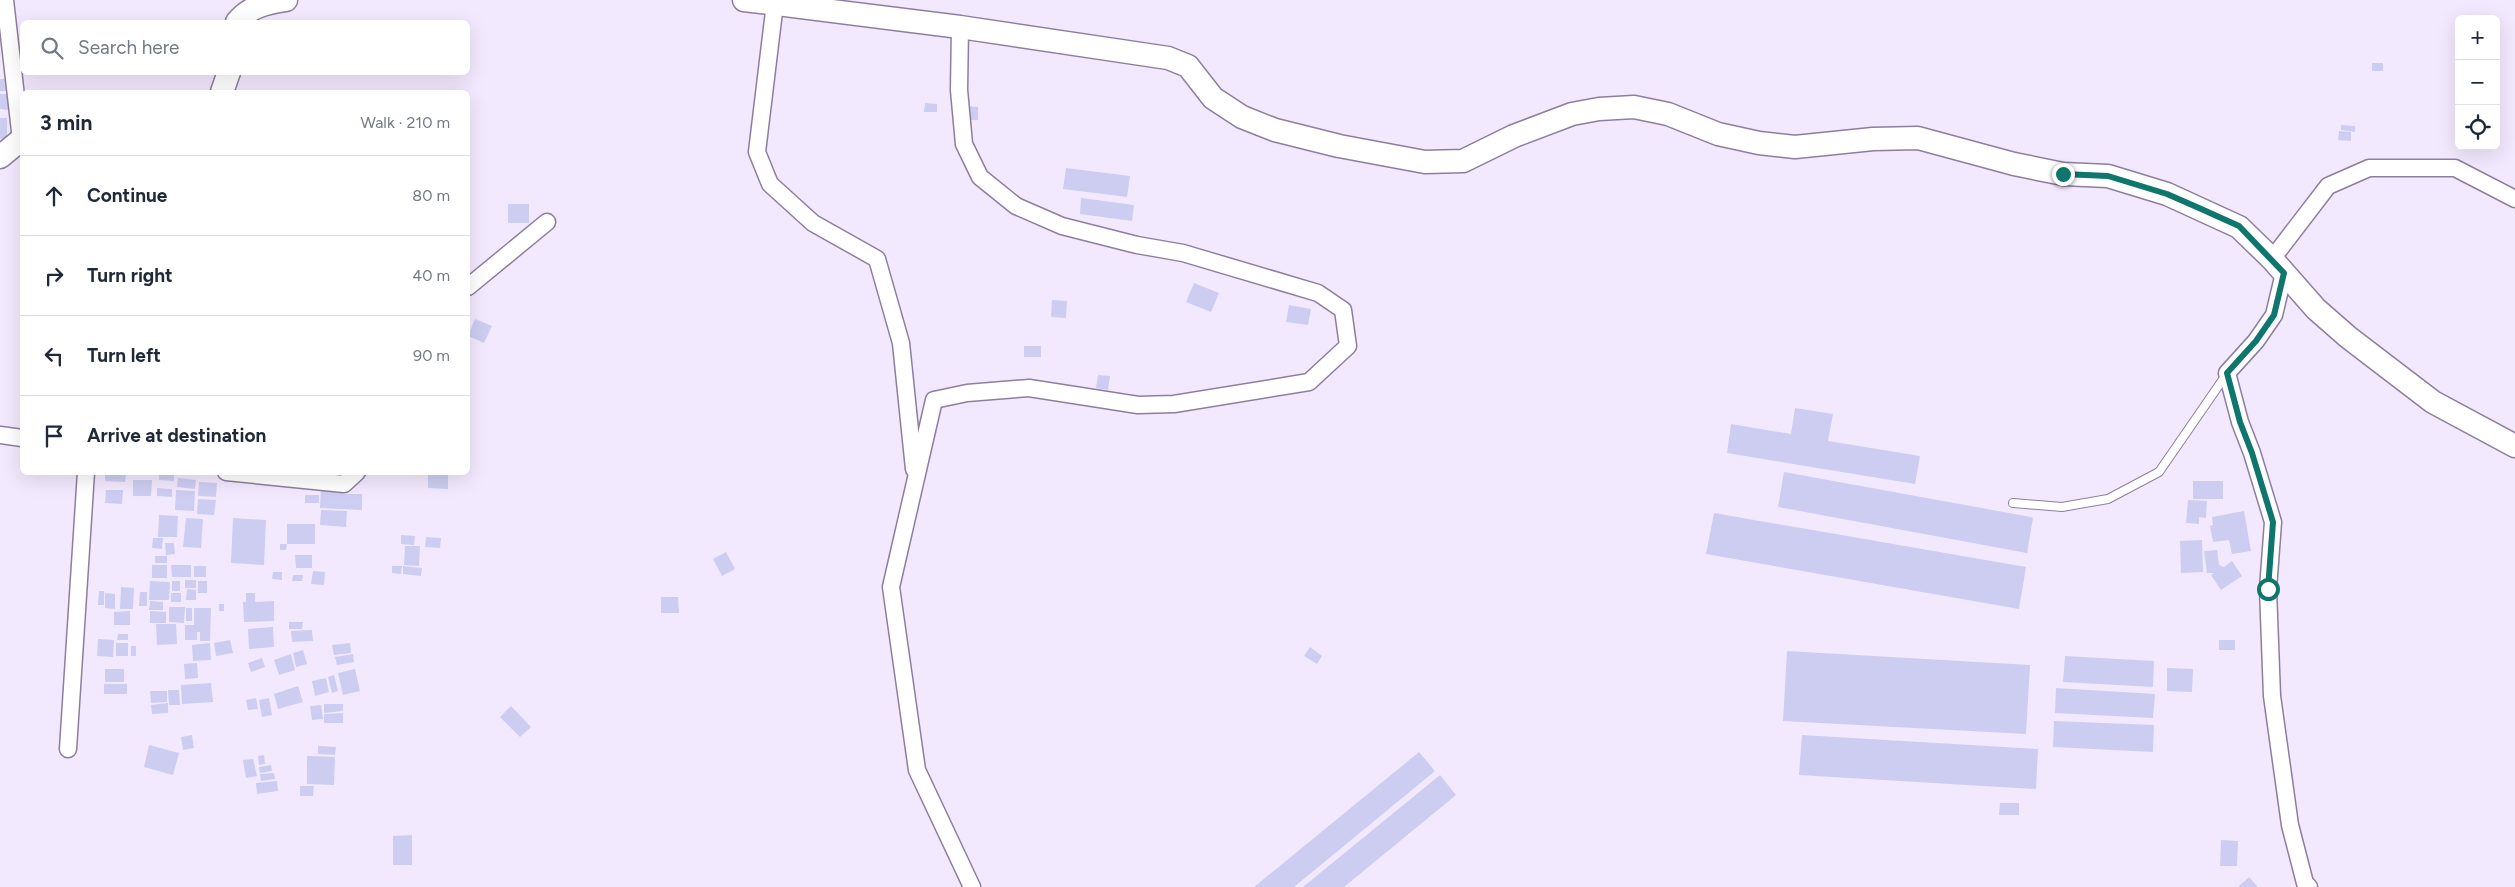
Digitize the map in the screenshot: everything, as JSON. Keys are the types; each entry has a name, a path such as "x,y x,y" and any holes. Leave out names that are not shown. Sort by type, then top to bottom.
{"street":[{"path":"5,0 20,123"},
{"path":"239,20 245,13 264,4 286,0"},
{"path":"744,0 960,27 1168,58 1188,66 1213,98 1242,117 1275,130 1380,156 1425,162 1463,161 1514,136 1572,114 1634,107 1668,114 1718,134 1777,146 1795,147 1873,139 1918,138 2014,164 2063,174 2108,176 2167,194 2239,226 2316,309 2388,368 2433,402 2515,446"},
{"path":"775,3 758,152 770,184 813,223 877,259 901,343 915,484"},
{"path":"960,27 959,90 964,144 980,178 1016,206 1062,226 1137,245 1183,253 1318,293 1343,310 1348,346 1309,382 1174,404 1138,405 1029,388 967,392 934,400 891,587 917,770 972,887"},
{"path":"223,90 228,75"},
{"path":"0,157 20,141"},
{"path":"2309,887 2304,883 2290,825 2272,696 2268,589 2273,522 2252,453 2240,422 2227,373 2256,341 2274,315 2278,266 2328,186 2369,168 2455,168 2515,199"},
{"path":"470,285 547,222"},
{"path":"0,434 20,438"},
{"path":"68,749 86,475"},
{"path":"256,475 344,484 354,475"}],"lane":[{"path":"2013,503 2062,507 2108,498 2159,472 2227,373"}],"building":[{"path":"2372,63 2383,63 2383,71 2372,71"},
{"path":"0,79 7,79 7,91 0,91"},
{"path":"0,94 8,94 8,110 0,109"},
{"path":"925,103 937,104 937,112 924,112"},
{"path":"967,106 978,107 978,120 966,120"},
{"path":"0,118 7,118 7,139 0,139"},
{"path":"2341,125 2355,126 2355,132 2341,130"},
{"path":"2339,131 2351,132 2351,141 2338,140"},
{"path":"1066,168 1130,176 1127,197 1063,189"},
{"path":"1081,198 1134,205 1132,221 1080,214"},
{"path":"508,204 529,204 529,223 508,223"},
{"path":"1194,283 1219,293 1211,312 1186,302"},
{"path":"1052,300 1067,301 1066,318 1051,317"},
{"path":"1289,305 1311,309 1308,325 1286,322"},
{"path":"475,319 492,326 484,343 470,337 470,331"},
{"path":"1024,346 1041,346 1041,357 1024,357"},
{"path":"1098,375 1110,376 1108,390 1096,388"},
{"path":"1795,408 1833,414 1828,441 1920,456 1915,484 1727,453 1731,424 1791,434"},
{"path":"1784,472 2031,517 2033,518 2027,553 1778,507"},
{"path":"105,475 126,475 125,482 105,481"},
{"path":"159,475 174,475 174,481 159,480"},
{"path":"428,475 448,475 448,489 428,488"},
{"path":"178,478 196,480 195,489 177,487"},
{"path":"133,480 152,480 151,496 133,496"},
{"path":"2193,481 2223,481 2223,499 2193,499"},
{"path":"199,482 217,483 216,497 198,496"},
{"path":"321,487 343,488 343,494 362,494 362,510 320,508"},
{"path":"157,488 172,489 172,497 157,496"},
{"path":"106,490 123,490 122,504 105,503"},
{"path":"176,490 195,491 194,511 175,510"},
{"path":"305,495 319,495 319,503 305,503"},
{"path":"198,499 216,500 214,515 197,514"},
{"path":"2188,500 2207,501 2206,518 2199,517 2199,524 2186,523"},
{"path":"321,510 347,511 346,527 320,525"},
{"path":"2244,511 2251,551 2232,554 2229,540 2213,542 2210,526 2213,525 2212,517"},
{"path":"1714,513 2026,567 2019,609 1706,554"},
{"path":"159,515 178,516 177,537 158,537"},
{"path":"186,518 203,519 201,548 183,547"},
{"path":"233,518 266,520 264,565 231,563"},
{"path":"287,524 315,524 315,544 287,544"},
{"path":"401,535 415,536 414,545 401,544"},
{"path":"426,537 441,538 440,548 425,547"},
{"path":"153,538 163,538 162,549 152,548"},
{"path":"2202,540 2203,572 2181,573 2180,541"},
{"path":"165,543 174,543 175,554 166,555"},
{"path":"280,544 287,544 286,550 280,550"},
{"path":"405,546 420,546 419,566 404,565"},
{"path":"2217,550 2219,565 2224,567 2232,561 2242,576 2221,590 2211,575 2214,573 2207,573 2204,551"},
{"path":"726,552 735,569 722,576 713,559"},
{"path":"295,555 312,555 312,568 296,568"},
{"path":"155,556 167,556 167,563 155,563"},
{"path":"152,565 167,565 167,578 152,578"},
{"path":"171,565 191,565 191,577 172,577"},
{"path":"194,566 206,566 206,577 194,577"},
{"path":"392,566 402,566 401,574 392,573"},
{"path":"403,566 422,568 421,576 403,574"},
{"path":"313,571 325,572 324,585 311,584"},
{"path":"273,572 282,572 282,580 272,579"},
{"path":"293,575 303,575 302,581 292,581"},
{"path":"185,580 196,580 196,588 185,588"},
{"path":"150,581 170,582 169,600 149,600"},
{"path":"172,581 180,581 180,591 172,591"},
{"path":"198,581 207,581 207,593 198,593"},
{"path":"121,587 134,588 133,609 120,609"},
{"path":"187,589 196,590 196,600 186,600"},
{"path":"99,591 104,591 104,605 98,605"},
{"path":"140,592 147,592 147,606 139,606"},
{"path":"105,593 115,594 115,609 105,608"},
{"path":"171,593 181,593 181,602 171,602"},
{"path":"246,593 255,593 255,602 274,601 274,621 244,622 243,602 246,602"},
{"path":"661,597 678,597 679,613 661,613"},
{"path":"150,601 163,602 163,610 149,610"},
{"path":"219,604 224,604 224,611 219,611"},
{"path":"169,607 185,607 184,623 169,622"},
{"path":"186,608 192,608 192,621 186,621"},
{"path":"194,608 211,608 210,641 200,641 200,632 197,632 197,640 185,640 185,625 194,625"},
{"path":"130,611 130,625 114,625 114,612"},
{"path":"150,611 166,612 166,623 150,623"},
{"path":"289,622 303,622 302,629 289,629"},
{"path":"156,624 176,624 177,644 157,645"},
{"path":"273,627 274,647 249,649 248,629"},
{"path":"312,630 313,641 292,642 291,631"},
{"path":"118,634 128,634 128,640 117,640"},
{"path":"98,639 114,640 113,657 97,656"},
{"path":"230,640 233,653 216,656 214,643"},
{"path":"2219,640 2235,640 2235,650 2219,650"},
{"path":"116,643 128,643 128,656 116,656"},
{"path":"210,643 211,660 193,661 192,645"},
{"path":"350,643 351,653 334,655 332,645"},
{"path":"131,646 136,646 136,656 131,656"},
{"path":"1310,647 1322,656 1317,664 1304,656"},
{"path":"303,650 307,664 296,667 293,653"},
{"path":"1787,651 2030,665 2026,734 1783,721"},
{"path":"291,654 295,670 279,675 274,660"},
{"path":"353,654 354,662 337,665 335,657"},
{"path":"2065,656 2154,661 2153,687 2063,682"},
{"path":"262,658 265,667 251,672 248,663"},
{"path":"197,663 198,678 185,679 184,664"},
{"path":"2167,668 2193,669 2192,692 2167,691"},
{"path":"105,669 124,669 124,682 105,682"},
{"path":"355,669 360,691 343,695 338,673"},
{"path":"334,675 338,691 332,693 328,677"},
{"path":"326,678 329,692 315,696 312,681"},
{"path":"211,683 213,702 182,704 181,685"},
{"path":"104,684 127,684 127,694 104,694"},
{"path":"298,686 303,702 278,709 274,694"},
{"path":"2056,688 2155,694 2153,718 2055,713"},
{"path":"168,690 179,690 180,705 169,705"},
{"path":"150,691 167,691 167,702 151,703"},
{"path":"256,698 258,709 248,710 246,700"},
{"path":"269,698 272,715 262,717 259,700"},
{"path":"168,703 168,713 152,714 151,705"},
{"path":"324,704 343,704 343,711 324,713"},
{"path":"321,705 323,719 312,720 310,706"},
{"path":"511,706 531,727 520,737 500,717"},
{"path":"343,713 343,723 324,723 324,714"},
{"path":"2054,721 2154,725 2153,752 2053,747"},
{"path":"192,735 194,748 183,750 181,737"},
{"path":"1802,735 2038,749 2036,789 1799,775"},
{"path":"149,745 179,753 173,775 144,767"},
{"path":"318,746 336,747 335,755 318,754"},
{"path":"1419,752 1435,771 1294,887 1254,887"},
{"path":"264,755 265,764 259,765 258,756"},
{"path":"307,756 335,757 334,785 307,784"},
{"path":"253,759 257,776 246,778 243,760"},
{"path":"271,765 272,771 260,773 259,767"},
{"path":"274,773 275,779 261,781 260,774"},
{"path":"1440,775 1456,795 1344,887 1303,887"},
{"path":"277,781 278,791 257,794 256,783"},
{"path":"300,786 314,786 313,796 300,796"},
{"path":"2000,803 2019,803 2019,815 1999,815"},
{"path":"412,835 412,865 393,865 393,836"},
{"path":"2221,840 2238,841 2237,866 2220,866"},
{"path":"2249,877 2258,887 2238,887"}],"route":[{"path":"2063,174 2108,176 2167,194 2199,208 2239,226 2284,273 2274,315 2256,341 2227,373 2240,422 2252,453 2273,522 2268,589"}]}
